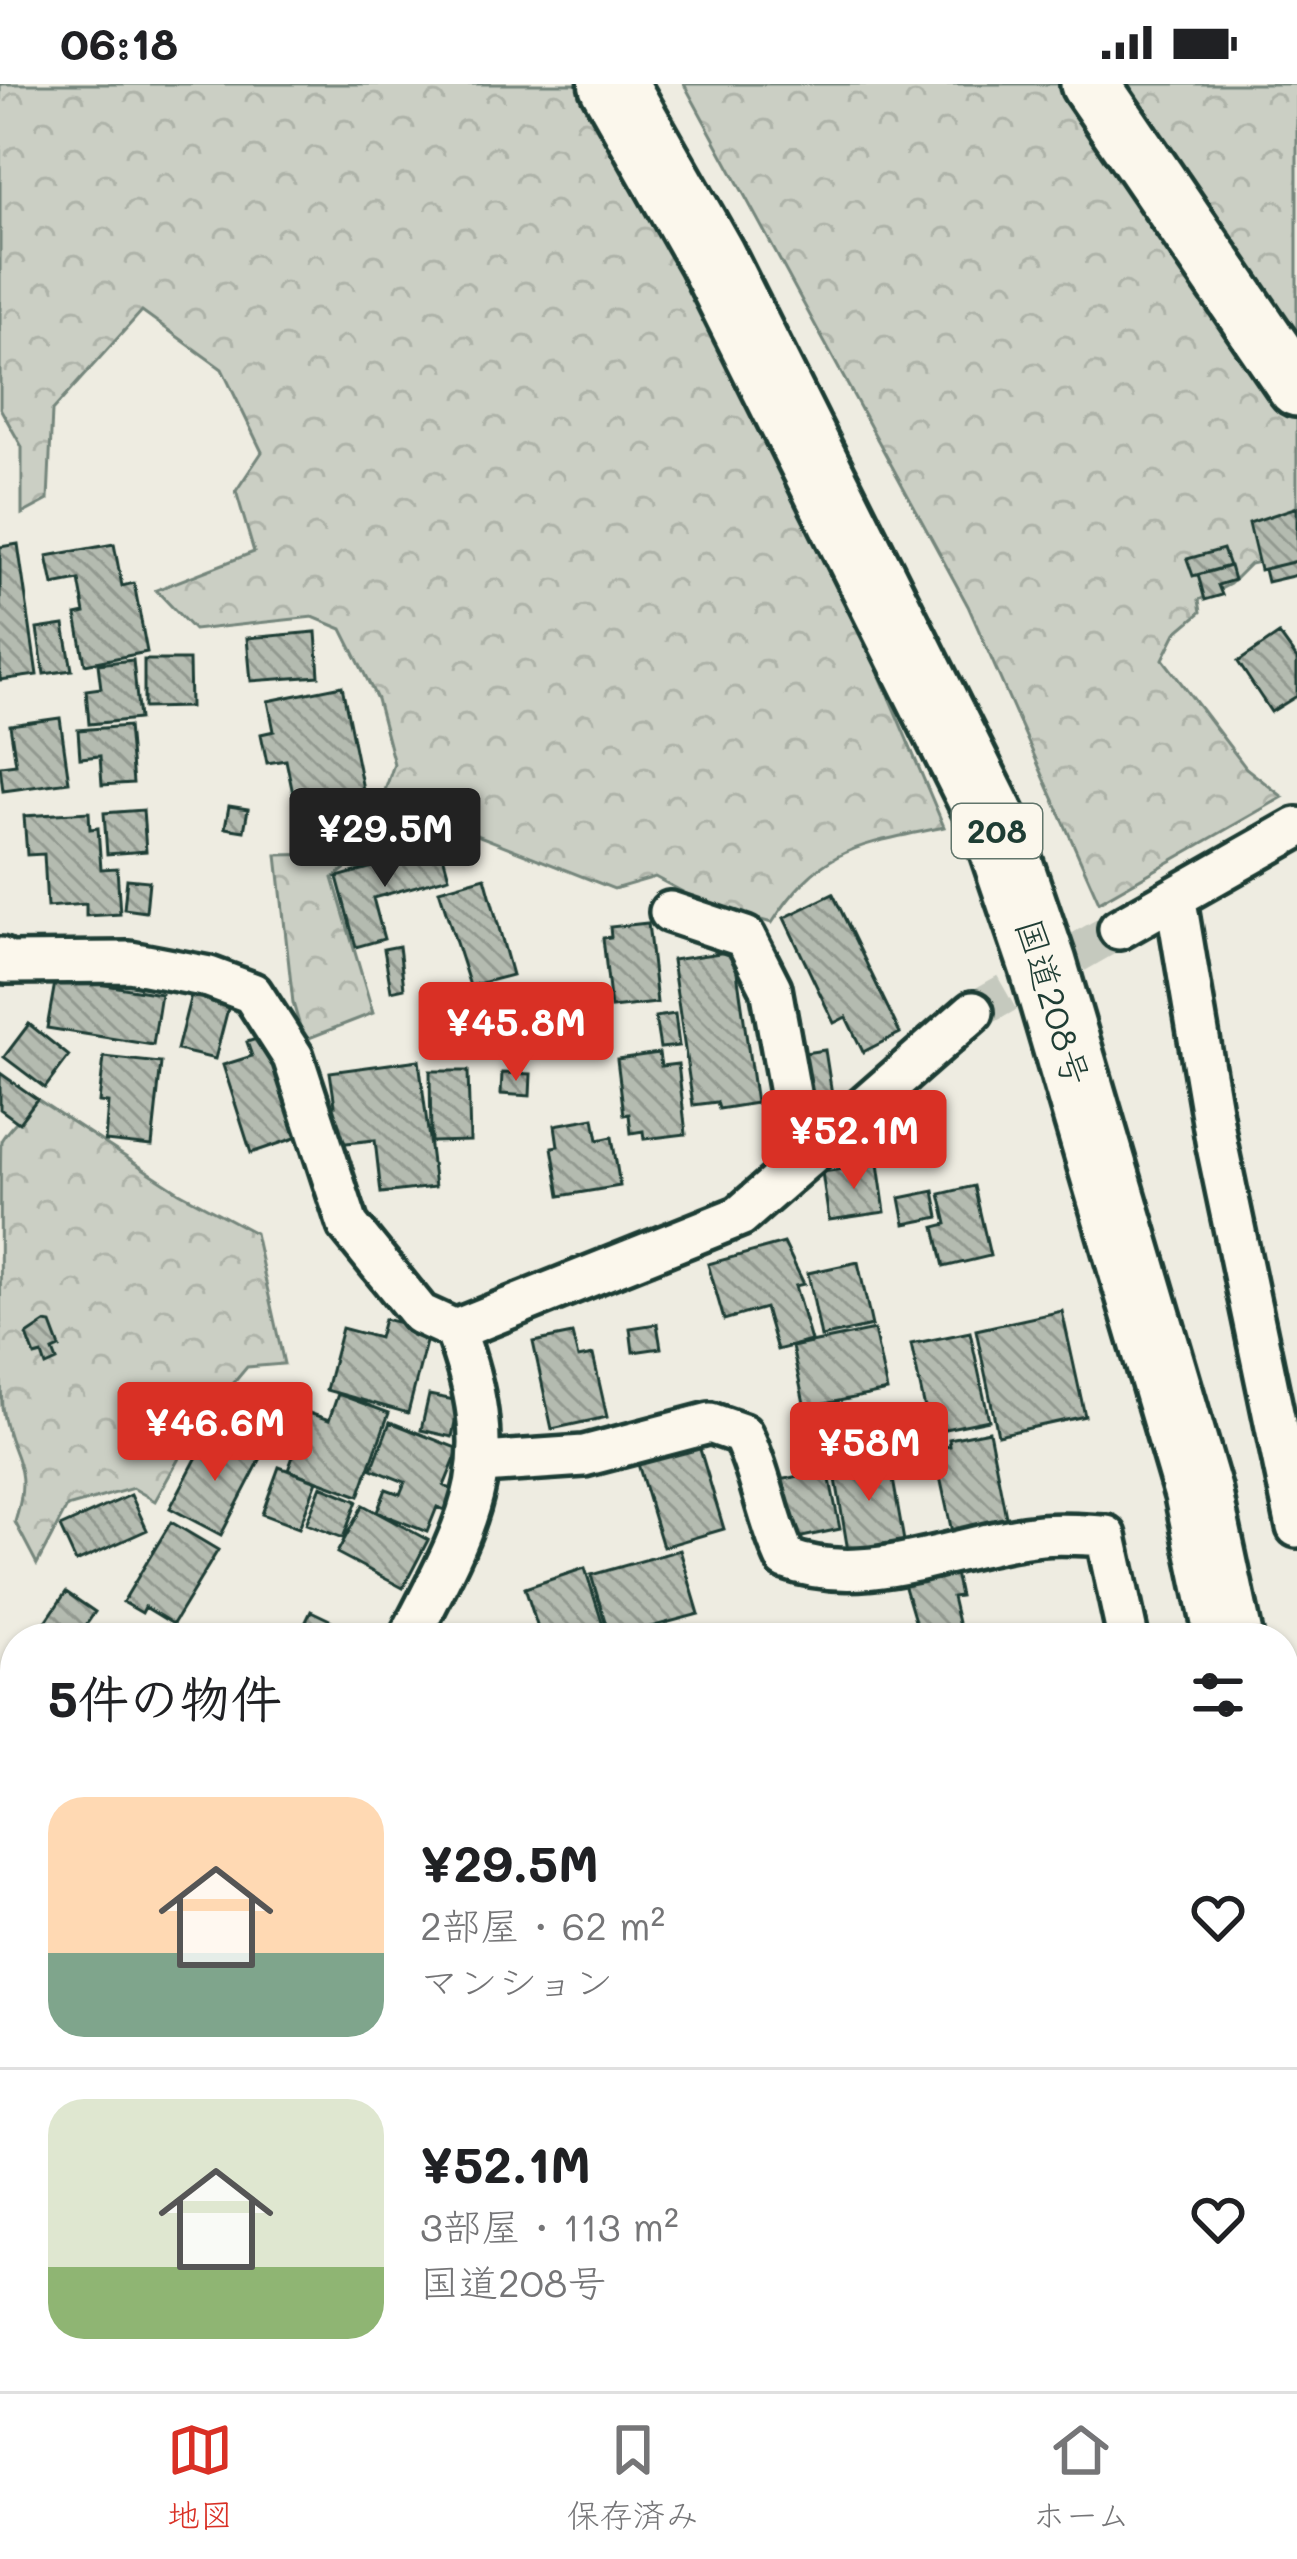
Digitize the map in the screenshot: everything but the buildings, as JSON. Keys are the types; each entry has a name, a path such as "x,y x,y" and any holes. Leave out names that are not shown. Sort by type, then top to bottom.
{"highway":[{"name":"国道208号","path":"613,84 711,257 996,827 1043,965 1191,1469 1226,1623"}],"street":[{"path":"1090,84 1297,387"},
{"path":"1119,929 1176,901 1297,828"},
{"path":"1176,901 1217,1146 1297,1527"},
{"path":"670,911 745,938 770,988 798,1137 806,1155"},
{"path":"2,965 130,962 209,977 252,993 293,1057 348,1225 420,1314 454,1330 476,1388 482,1463 471,1509 416,1623"},
{"path":"454,1330 740,1216 973,1012"},
{"path":"482,1463 584,1456 710,1423 742,1434 762,1476 773,1531 786,1559 818,1571 880,1566 1042,1535 1106,1536 1125,1623"}],"green space":[{"path":"0,84 583,84 851,608 944,827 845,853 808,878 772,923 709,906 655,877 614,889 462,829 352,863 333,878 373,1013 304,1040 293,1003 277,855 329,854 375,820 394,764 377,699 342,629 313,617 194,630 156,590 254,552 236,491 262,452 222,369 142,311 52,411 48,500 22,514 22,447 0,408"},
{"path":"684,84 1068,84 1297,400 1297,554 1250,564 1230,584 1199,600 1201,612 1176,633 1163,659 1246,768 1283,797 1099,902 968,606"},
{"path":"1126,84 1297,84 1297,340 1277,309"},
{"path":"37,1099 179,1192 255,1233 284,1364 247,1367 196,1428 155,1501 133,1488 67,1507 37,1564 15,1522 21,1473 2,1407 0,1224 1,1141"}],"tunnel":[{"path":"973,1012 1119,929"}]}
